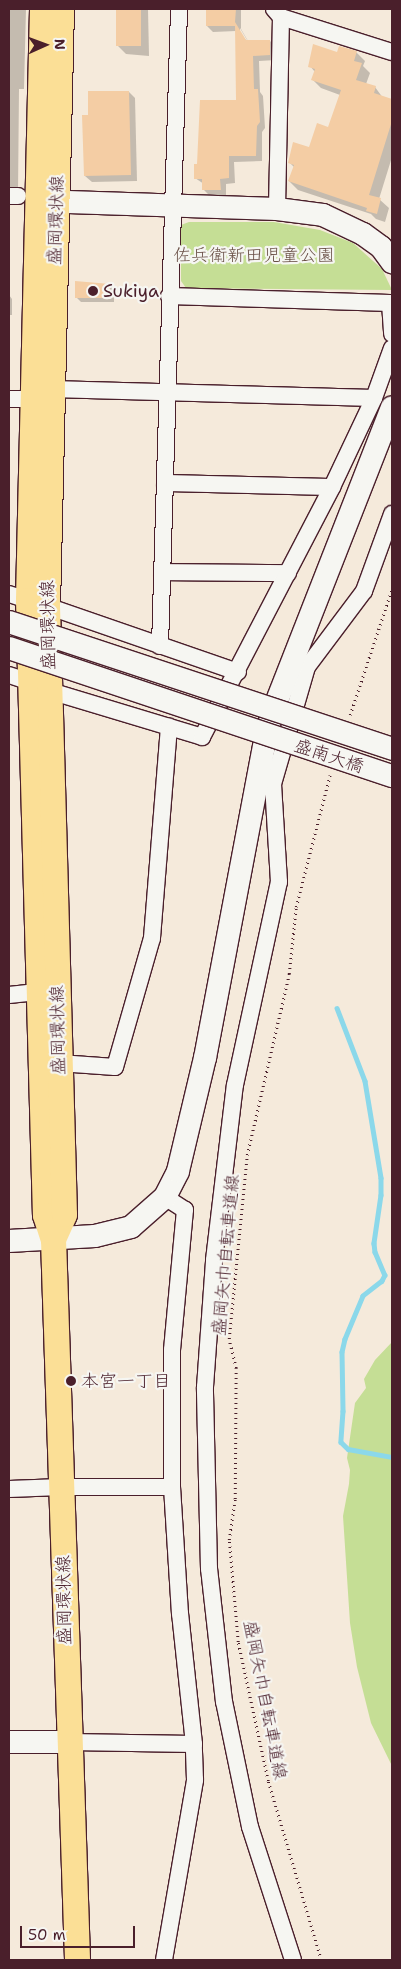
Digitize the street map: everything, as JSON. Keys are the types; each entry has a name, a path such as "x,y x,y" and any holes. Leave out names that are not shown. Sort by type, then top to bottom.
{"main road":[{"name":"盛岡環状線","path":"42,9 30,198 29,683 45,1215 52,1239 77,1960"},
{"name":"盛岡環状線","path":"30,198 61,9"},
{"name":"盛岡環状線","path":"29,683 59,1063 64,1214 52,1239"}],"street":[{"path":"160,646 179,9"},
{"path":"277,209 277,13 392,52"},
{"path":"30,198 173,206 277,209 323,215 346,224 381,247 392,262"},
{"path":"169,296 390,303 392,334"},
{"path":"9,1241 95,1236 131,1227 165,1197 178,1171 188,1137 266,735 273,711 385,407 392,348"},
{"path":"31,395 169,391 385,407"},
{"path":"29,683 202,737 238,672 332,487 385,407"},
{"path":"164,483 332,487"},
{"path":"293,1960 250,1828 223,1693 209,1568 205,1406 214,1260 235,1085 279,882 273,784 307,667 364,591 392,514"},
{"path":"162,572 288,573"},
{"path":"28,600 238,672"},
{"name":"盛南大橋","path":"9,622 392,749"},
{"name":"盛南大橋","path":"9,648 392,776"},
{"path":"59,1063 116,1067 152,938 169,727"},
{"path":"9,995 37,992"},
{"path":"164,1960 194,1780 194,1744 180,1614 172,1488 172,1350 185,1210 165,1197"},
{"path":"9,1489 61,1487 172,1488"},
{"path":"9,1742 194,1744"}],"path":[{"path":"350,717 392,589"},
{"name":"盛岡矢巾自転車道線","path":"321,1960 268,1781 238,1642 229,1540 235,1499 236,1368 230,1339 247,1155 289,974 296,907 331,772"}],"green space":[{"name":"佐兵衛新田児童公園","path":"189,222 274,222 320,230 353,243 382,269 392,290 186,288 181,281 181,225"},
{"path":"392,1342 392,1766 371,1723 357,1667 350,1623 343,1516 349,1484 350,1470 347,1458 355,1403 366,1388 364,1379 375,1360"}],"building":[{"path":"116,9 141,9 141,46 116,46"},
{"path":"206,9 236,9 235,22 246,40 270,40 270,55 253,56 254,89 258,89 260,122 257,126 256,156 229,156 229,178 220,179 221,190 202,190 202,179 194,179 194,164 197,164 200,100 236,100 235,26 206,26"},
{"path":"313,44 337,52 339,46 357,51 354,61 362,63 356,80 376,86 374,93 392,99 392,121 369,195 381,198 377,214 366,211 367,208 288,181 294,165 288,163 293,142 309,147 317,123 328,127 341,90 311,80 315,69 308,67"},
{"path":"88,91 129,91 131,175 84,176 82,115 88,115"},
{"name":"Sukiya","path":"75,281 110,284 110,298 75,298"}],"waterway":[{"path":"337,1008 365,1081 381,1178 381,1195 374,1243 375,1252 385,1275 382,1281 363,1296 345,1339 342,1352 343,1411 341,1442 348,1449 392,1457"}],"place":[{"name":"Sukiya","path":"93,291"},
{"name":"本宮一丁目","path":"71,1381"}]}
